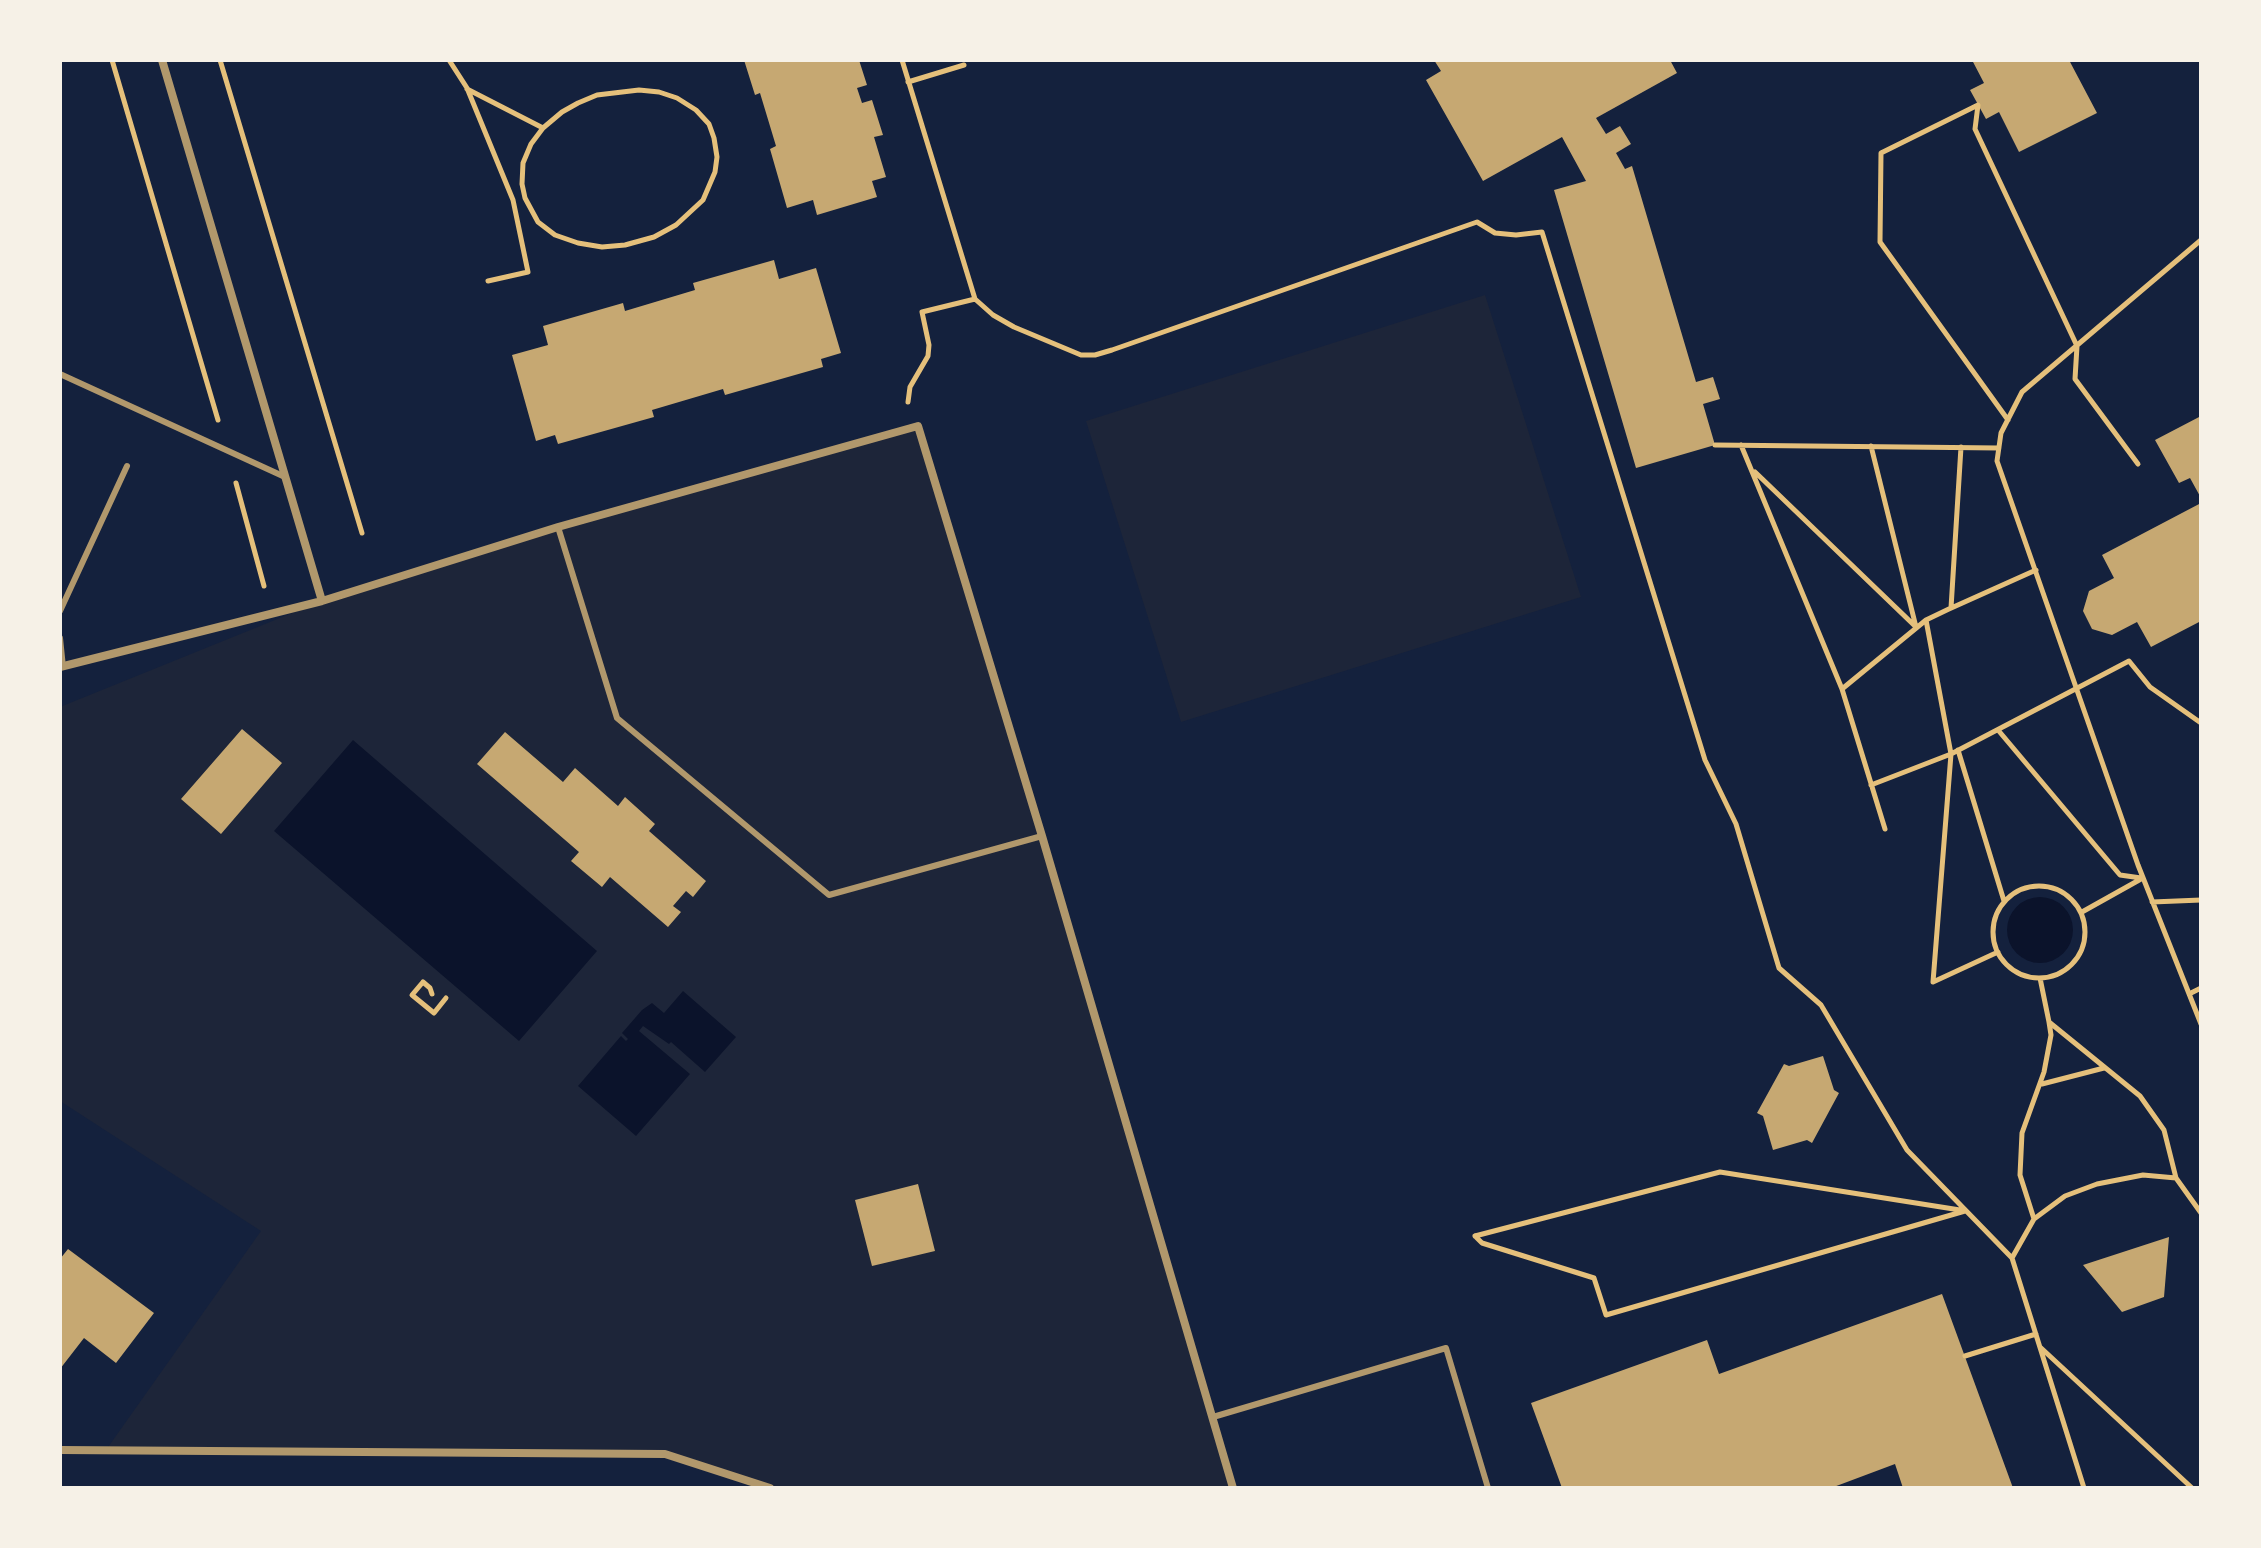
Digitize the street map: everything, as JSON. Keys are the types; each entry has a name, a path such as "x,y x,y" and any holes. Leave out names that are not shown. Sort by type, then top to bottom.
{"street":[{"path":"162,60 322,601"},
{"path":"61,667 322,601 558,527 918,426 1233,1488"},
{"path":"60,1450 665,1454 770,1488"}],"lane":[{"path":"60,374 285,477"},
{"path":"60,611 127,466"},
{"path":"558,527 617,718 829,895 1042,836"},
{"path":"60,638 61,667"},
{"path":"1213,1417 1446,1348 1488,1488"}],"path":[{"path":"112,60 264,586"},
{"path":"220,60 362,533"},
{"path":"449,60 467,88 513,200 528,272 488,281"},
{"path":"902,60 975,299 993,315 1068,351 1095,355 1477,222 1495,233 1516,235 1542,232 1705,760 1736,824 1779,968 1821,1005 1907,1150 2012,1258 2084,1488"},
{"path":"908,82 964,65"},
{"path":"467,88 543,128"},
{"path":"619,91 659,92 677,98 696,110 709,124 717,157 715,172 703,200 676,225 654,237 602,247 578,243 555,235 538,222 525,198 523,163 531,144 543,128 562,112 597,95 619,91"},
{"path":"2008,420 1880,242 1881,153 1978,105 1975,129 2077,346 2075,379 2138,464"},
{"path":"513,200 525,198"},
{"path":"2201,240 2022,392 2001,433 1997,461 2142,878 2201,1024"},
{"path":"907,403 910,387 928,356 929,345 922,312 975,299"},
{"path":"1715,445 1999,448"},
{"path":"1741,445 1842,689 1885,829"},
{"path":"1871,446 1916,627"},
{"path":"1951,608 1961,447"},
{"path":"1751,468 1916,627"},
{"path":"1842,689 1926,620 2036,570"},
{"path":"1926,620 1954,752 2004,901"},
{"path":"1871,785 1954,752 2129,661 2150,687 2201,723"},
{"path":"1998,730 2120,875 2142,878"},
{"path":"1954,752 1933,982 1998,952"},
{"path":"2082,912 2142,878"},
{"path":"2046,885 2073,899 2082,912 2086,927 2085,942 2069,968 2056,976 2040,978 2025,976 2000,959 1992,929 2004,901 2016,891 2046,885"},
{"path":"2152,902 2201,900"},
{"path":"2034,1219 2020,1175 2022,1133 2041,1084 2051,1035 2040,978"},
{"path":"432,994 423,982 412,995 434,1013 446,998"},
{"path":"2189,994 2201,988"},
{"path":"2049,1022 2140,1096 2164,1130 2176,1178 2201,1213"},
{"path":"2041,1084 2104,1068"},
{"path":"1720,1172 1965,1211 1606,1315 1594,1278 1482,1243 1475,1236 1720,1172"},
{"path":"2012,1258 2034,1219 2065,1196 2097,1184 2143,1175 2176,1178"},
{"path":"1965,1356 2036,1334"},
{"path":"2039,1346 2192,1488"}],"shaded area":[{"path":"1485,295 1581,597 1181,722 1086,421"},
{"path":"918,426 1234,1488 771,1488 665,1454 106,1450 261,1231 60,1101 60,707 322,601 557,529"},
{"path":"353,740 597,951 519,1041 274,831"},
{"path":"2033,897 2047,897 2059,902 2068,911 2073,930 2071,943 2064,954 2047,963 2033,963 2021,958 2012,949 2007,937 2007,923 2012,911 2021,902"},
{"path":"683,991 736,1037 705,1072 671,1042 669,1044 643,1026 639,1031 690,1074 636,1136 578,1086 621,1036 626,1041 628,1039 622,1033 642,1010 652,1003 664,1013"}],"building":[{"path":"744,60 859,60 867,85 857,88 862,103 872,100 883,135 874,137 886,177 872,181 877,197 817,215 813,200 787,208 770,149 776,146 760,93 755,95"},
{"path":"1434,60 1670,60 1677,73 1596,118 1606,134 1620,126 1631,144 1616,153 1625,169 1632,166 1696,382 1713,377 1720,399 1703,404 1715,445 1636,468 1554,190 1586,181 1562,137 1483,181 1426,80 1441,71"},
{"path":"1972,60 2069,60 2097,113 2019,152 1999,112 1986,119 1970,90 1984,83"},
{"path":"774,260 779,279 816,268 841,353 821,359 823,367 725,395 723,389 652,410 654,417 558,444 555,435 536,441 512,355 548,345 543,326 623,303 625,311 695,290 693,283"},
{"path":"2201,416 2201,498 2190,478 2179,483 2155,440"},
{"path":"2201,503 2201,621 2151,647 2137,622 2112,635 2092,629 2083,611 2089,591 2114,578 2102,555"},
{"path":"242,729 282,763 221,834 181,799"},
{"path":"505,732 563,782 575,768 618,806 625,797 655,824 649,831 706,881 693,897 686,891 673,906 681,912 668,927 610,877 602,887 571,861 579,852 477,764"},
{"path":"1823,1056 1834,1090 1839,1093 1812,1143 1807,1140 1773,1150 1763,1116 1757,1113 1784,1064 1789,1066"},
{"path":"918,1184 935,1251 872,1266 855,1200"},
{"path":"2169,1237 2164,1297 2122,1312 2083,1265"},
{"path":"68,1249 154,1313 116,1363 84,1338 60,1369 60,1259"},
{"path":"1942,1294 2013,1488 1903,1488 1895,1464 1831,1488 1562,1488 1531,1403 1707,1340 1719,1374"}]}
